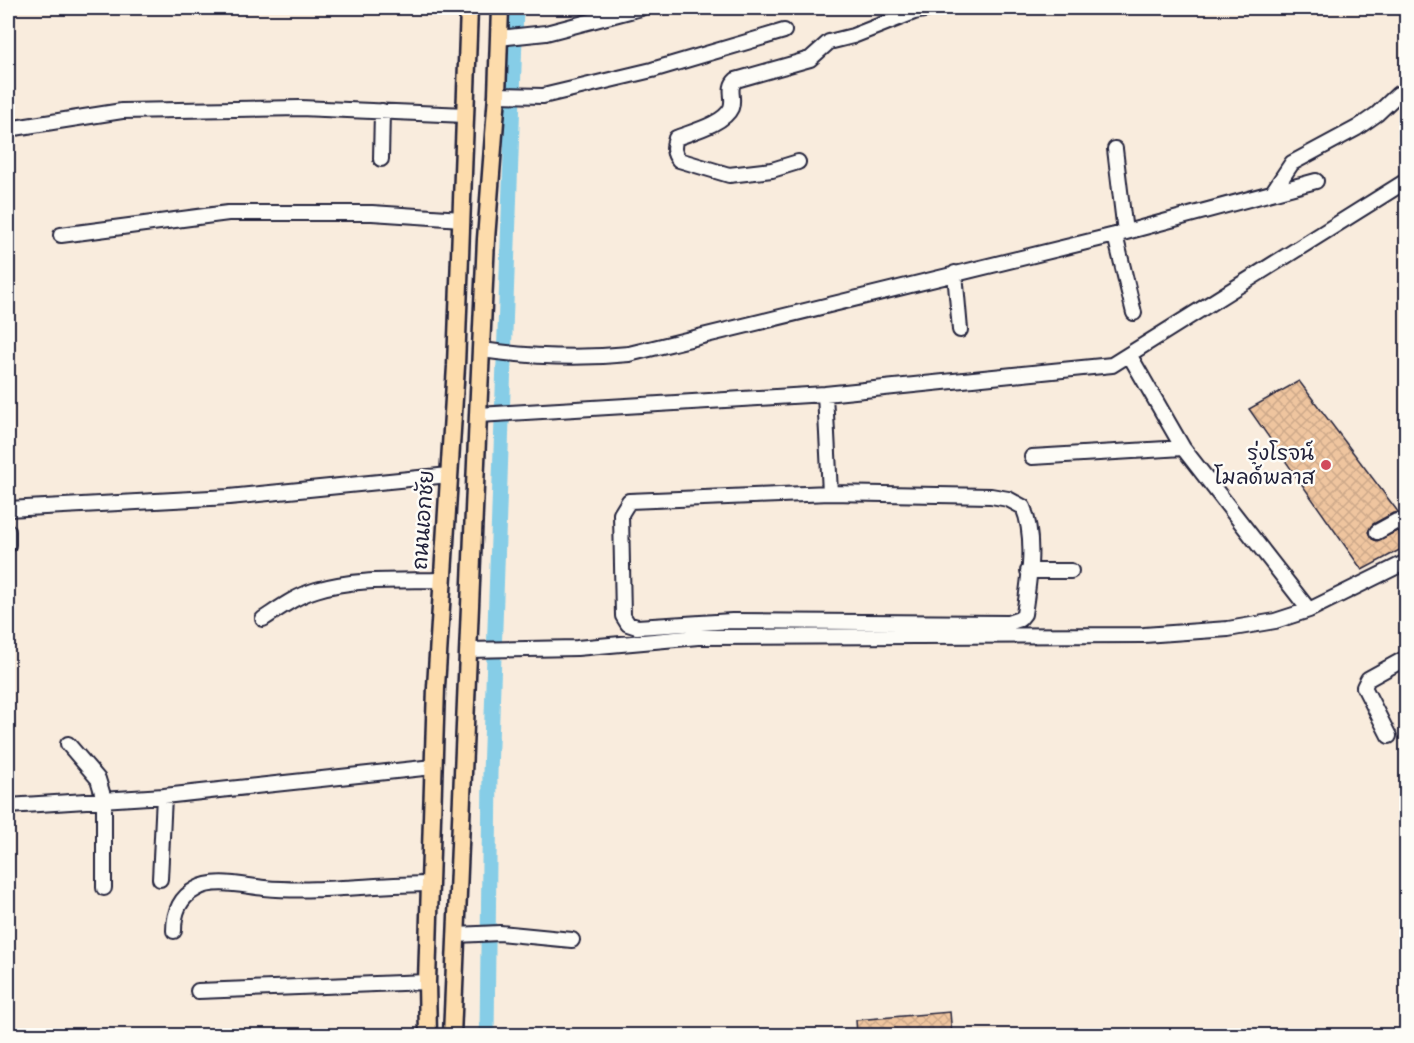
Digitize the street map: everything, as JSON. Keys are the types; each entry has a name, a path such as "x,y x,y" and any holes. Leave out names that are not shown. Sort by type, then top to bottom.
{"main road":[{"name":"ถนนเอกชัย","path":"428,1035 427,982 433,767 443,589 441,580 449,475 462,219 469,8"},
{"path":"452,1035 456,935 475,650 478,415 500,8"}],"street":[{"path":"500,38 546,33 641,8"},
{"path":"798,162 772,170 729,175 679,160 674,155 674,145 676,138 725,115 732,105 731,88 736,80 810,59 829,42 853,36 914,12 935,8"},
{"path":"497,95 543,96 652,70 784,31"},
{"path":"1274,190 1292,163 1357,128 1377,114 1398,94"},
{"path":"8,129 122,111 300,108 466,115"},
{"path":"381,159 382,111"},
{"path":"1115,149 1120,234 1134,313"},
{"path":"482,350 520,355 600,357 629,354 1120,234 1274,190 1316,181"},
{"path":"478,415 825,394 1113,365 1407,181"},
{"path":"61,235 228,213 372,213 462,219"},
{"path":"955,273 960,330"},
{"path":"1130,356 1183,447 1309,610"},
{"path":"825,394 830,493"},
{"path":"1032,456 1183,447"},
{"path":"8,509 229,496 449,475"},
{"path":"830,493 991,496 1019,504 1028,522 1028,571 1024,614 1020,619 1008,623 732,621 637,627 628,624 623,616 621,514 629,501 830,493"},
{"path":"1377,532 1397,521 1407,526"},
{"path":"8,531 8,545"},
{"path":"475,650 577,648 698,637 1144,635 1255,625 1309,610 1407,562"},
{"path":"1028,571 1071,571"},
{"path":"263,619 294,598 317,590 344,585 441,580"},
{"path":"1389,736 1364,687 1368,679 1407,658"},
{"path":"68,744 98,779 104,799 104,888"},
{"path":"8,806 164,796 433,767"},
{"path":"160,879 164,796"},
{"path":"174,931 174,914 183,899 197,888 217,883 266,888 430,885"},
{"path":"456,935 500,933 572,940"},
{"path":"198,992 427,982"}],"building":[{"name":"รุ่งโรจน์ โมลด์พลาส","path":"1299,381 1399,513 1393,513 1373,524 1368,532 1372,539 1377,541 1397,531 1407,535 1407,546 1362,570 1249,409"},
{"path":"950,1012 952,1035 857,1035 856,1020"}],"waterway":[{"path":"487,1036 490,774 516,8"}],"place":[{"name":"รุ่งโรจน์ โมลด์พลาส","path":"1326,465"}]}
